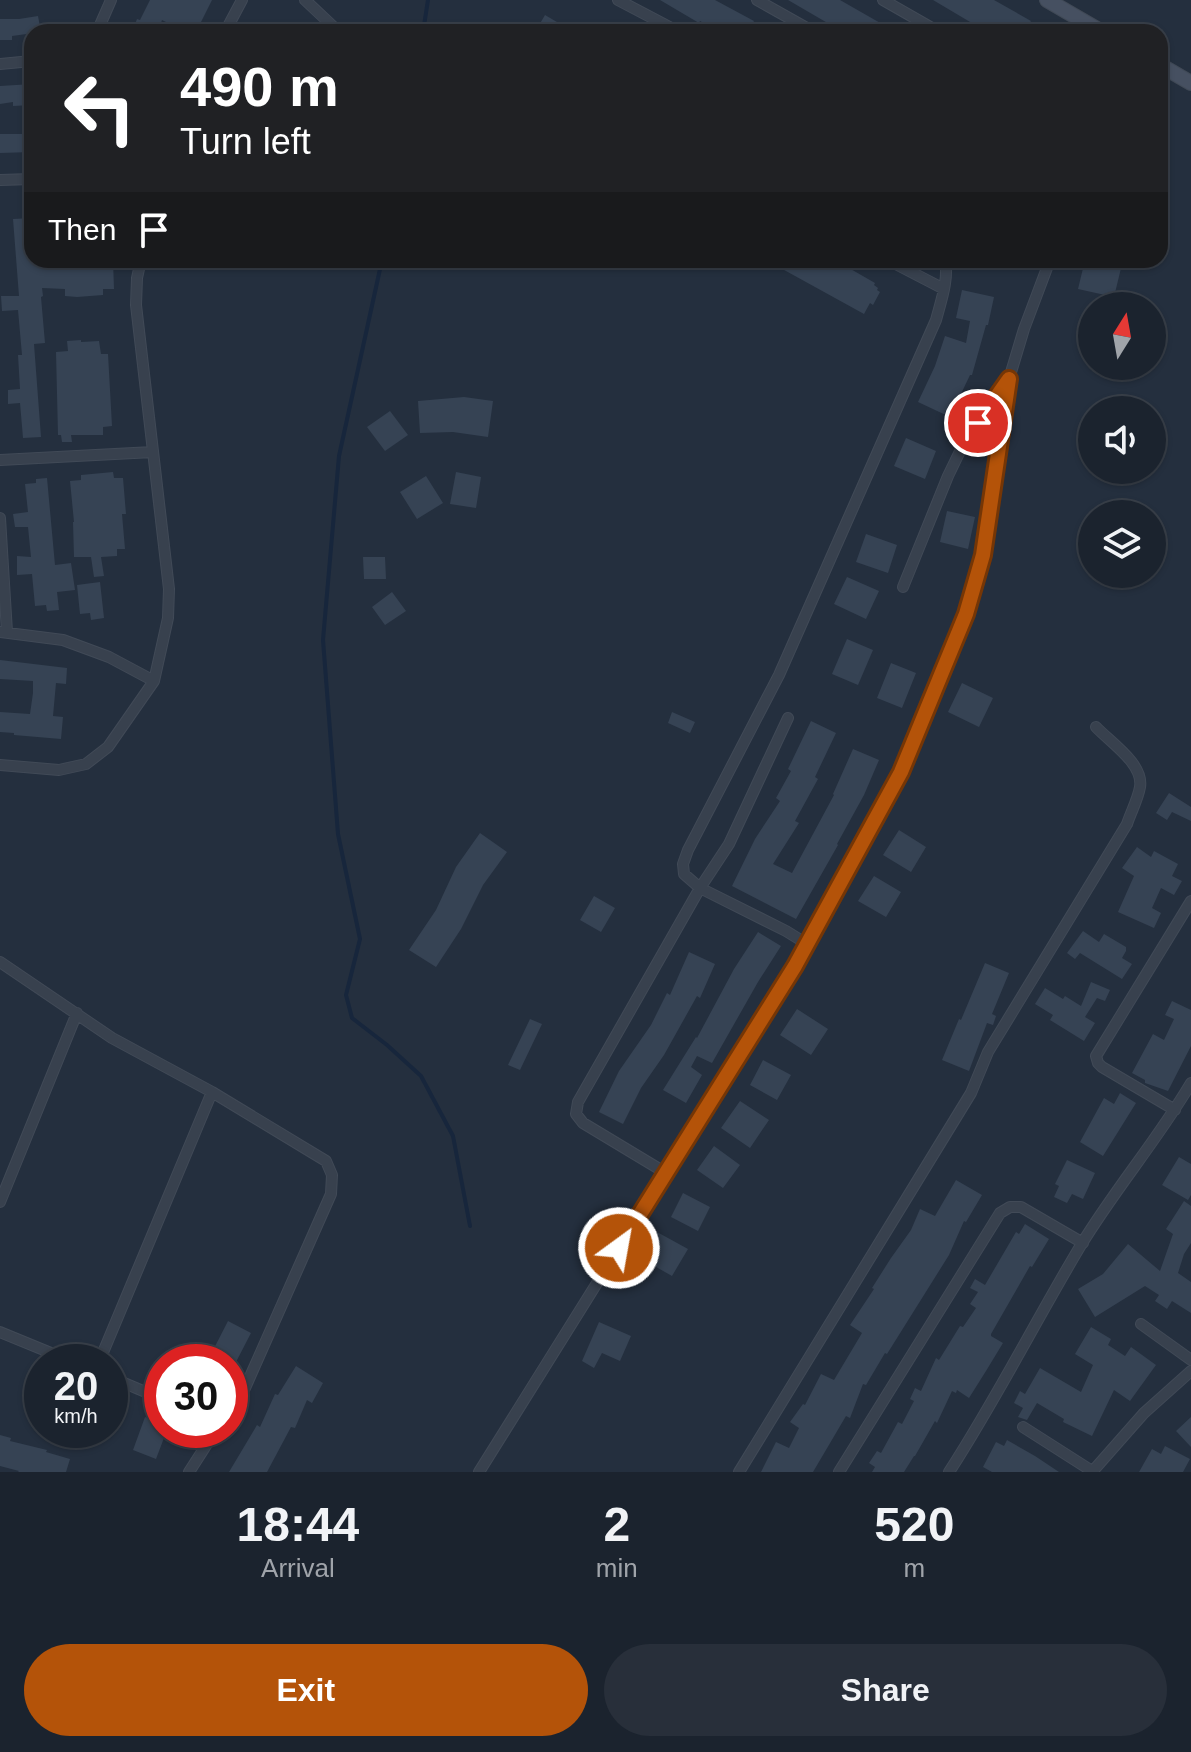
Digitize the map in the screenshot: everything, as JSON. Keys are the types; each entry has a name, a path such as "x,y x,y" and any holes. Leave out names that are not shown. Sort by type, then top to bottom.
{"street":[{"path":"100,24 111,0"},
{"path":"229,24 242,0"},
{"path":"305,0 330,24"},
{"path":"618,0 664,24"},
{"path":"757,0 800,24"},
{"path":"883,0 925,24"},
{"path":"1047,0 1088,24"},
{"path":"0,64 24,62"},
{"path":"1168,70 1191,83"},
{"path":"0,180 24,179"},
{"path":"0,765 59,770 86,764 108,747 154,681 168,618 169,589 136,305 139,268"},
{"path":"903,268 944,289"},
{"path":"807,944 700,888 684,874 683,864 779,675 936,320 947,268"},
{"path":"479,1472 807,944 901,772 966,614 983,555 1009,379 1047,268"},
{"path":"903,587 963,445 1009,379"},
{"path":"0,460 153,452"},
{"path":"0,518 4,632 63,640 109,657 154,681"},
{"path":"666,1173 583,1123 576,1114 578,1102 700,888 729,844 788,718"},
{"path":"739,1472 971,1093 988,1052 1127,824 1141,785 1138,774 1127,755 1096,727"},
{"path":"1175,1110 1102,1067 1096,1056 1191,901"},
{"path":"0,962 112,1038 212,1092 326,1161 332,1175 331,1194 248,1381"},
{"path":"0,1202 77,1013"},
{"path":"949,1472 973,1436 1083,1243 1191,1083"},
{"path":"107,1344 212,1092"},
{"path":"839,1472 1000,1213 1010,1207 1021,1207 1083,1243"},
{"path":"1141,1324 1191,1360"},
{"path":"0,1332 29,1344"},
{"path":"1023,1427 1092,1472 1144,1413 1191,1371"},
{"path":"189,1472 204,1448"}],"building":[{"path":"150,0 212,0 200,24 170,24 162,20 161,24 135,24 137,19 140,20"},
{"path":"660,0 715,0 754,21 752,24 699,23"},
{"path":"788,0 840,0 882,24 829,24"},
{"path":"933,0 994,0 1031,21 1029,24 974,24"},
{"path":"545,15 560,24 540,24"},
{"path":"38,16 40,24 24,24 24,34 12,36 12,40 0,40 0,19"},
{"path":"24,84 24,105 13,106 13,102 0,104 0,86"},
{"path":"0,134 24,134 24,152 0,153"},
{"path":"24,218 24,268 113,268 114,289 103,289 103,295 65,296 65,289 42,288 45,343 34,344 41,437 23,438 20,403 8,404 8,390 20,389 18,355 22,355 18,310 2,311 1,296 19,296 13,219"},
{"path":"781,268 849,268 875,283 880,292 864,314"},
{"path":"1083,268 1121,268 1115,292 1078,289"},
{"path":"962,290 994,297 972,375 950,417 918,402 945,336 966,343 970,321 956,318"},
{"path":"67,341 99,341 101,354 108,354 112,426 103,427 103,435 71,435 72,442 62,442 61,435 58,435 56,352 68,351"},
{"path":"464,397 493,401 488,437 453,432 420,433 418,401"},
{"path":"390,411 408,435 385,451 367,427"},
{"path":"906,438 936,451 925,479 894,466"},
{"path":"113,472 114,478 123,478 125,549 117,549 117,556 101,557 104,576 94,577 91,557 74,557 70,481 81,480 81,475"},
{"path":"456,472 481,477 476,508 450,504"},
{"path":"426,476 443,503 417,519 400,492"},
{"path":"47,478 55,565 71,563 75,590 57,592 59,610 47,611 46,605 35,606 32,574 17,575 17,556 31,557 28,527 15,527 13,514 28,512 25,484"},
{"path":"947,511 975,517 968,549 940,542"},
{"path":"866,534 897,545 888,573 856,562"},
{"path":"363,557 385,557 386,579 364,579"},
{"path":"847,577 879,591 866,619 834,604"},
{"path":"100,582 104,618 91,620 90,613 80,614 77,585"},
{"path":"392,592 406,611 385,625 372,607"},
{"path":"847,639 873,650 858,685 832,674"},
{"path":"0,660 67,668 66,684 56,683 53,716 63,717 61,739 0,732 0,712 30,714 33,681 0,679"},
{"path":"891,663 916,673 902,708 877,698"},
{"path":"962,683 993,698 979,727 948,712"},
{"path":"672,712 695,722 690,733 668,723"},
{"path":"811,721 836,733 815,777 818,779 795,821 799,823 773,864 792,873 834,795 853,749 879,760 838,845 796,919 732,886 755,839 780,801 776,798 791,771 788,769"},
{"path":"1169,793 1191,807 1191,821 1172,812 1167,820 1156,813"},
{"path":"899,830 926,847 911,872 883,855"},
{"path":"480,833 507,852 483,885 461,929 436,967 409,950 436,910 456,867"},
{"path":"1137,847 1151,857 1154,851 1178,864 1172,876 1182,881 1174,895 1161,888 1152,908 1161,913 1154,928 1118,912 1134,876 1122,868"},
{"path":"874,876 901,892 886,917 858,901"},
{"path":"594,896 615,908 601,932 580,920"},
{"path":"1083,931 1099,942 1104,934 1126,947 1122,958 1132,964 1122,979 1080,953 1075,959 1067,953"},
{"path":"758,932 781,946 712,1063 697,1056 691,1067 702,1075 686,1103 663,1090"},
{"path":"689,952 715,964 700,998 697,996 664,1055 641,1088 623,1124 599,1112 619,1071 651,1025 667,993 670,995"},
{"path":"985,963 1009,973 992,1014 996,1016 993,1025 987,1023 969,1071 942,1060"},
{"path":"1091,982 1110,990 1105,1001 1097,998 1085,1017 1095,1023 1084,1041 1050,1020 1053,1015 1035,1004 1045,988 1081,1006"},
{"path":"1172,1001 1191,1010 1191,1046 1168,1091 1145,1083 1132,1073 1153,1034 1164,1040 1174,1019 1165,1015"},
{"path":"797,1009 828,1029 811,1055 780,1035"},
{"path":"530,1019 542,1024 520,1070 508,1065"},
{"path":"763,1060 791,1075 777,1100 750,1085"},
{"path":"1120,1093 1136,1103 1103,1156 1080,1142 1104,1098 1114,1104"},
{"path":"740,1101 769,1120 750,1148 721,1128"},
{"path":"714,1146 740,1165 723,1188 697,1170"},
{"path":"1179,1157 1191,1164 1191,1195 1188,1200 1162,1185"},
{"path":"1067,1160 1095,1173 1083,1199 1072,1194 1067,1203 1054,1197 1059,1186 1055,1184"},
{"path":"956,1180 982,1195 964,1221 949,1255 887,1354 866,1385 863,1384 850,1418 846,1416 813,1472 761,1472 776,1442 789,1448 799,1428 790,1422 805,1405 821,1374 834,1380 862,1333 850,1325 911,1230 920,1209 935,1216"},
{"path":"683,1193 710,1207 698,1231 671,1217"},
{"path":"1184,1201 1191,1206 1191,1243 1178,1273 1191,1282 1191,1313 1172,1301 1167,1309 1155,1301 1159,1295 1145,1286 1095,1317 1078,1289 1103,1274 1128,1244 1160,1271 1173,1234 1166,1229"},
{"path":"1025,1224 1049,1239 991,1334 1003,1343 986,1371 969,1398 957,1390 956,1393 952,1391 937,1423 935,1421 904,1472 872,1472 875,1467 869,1463 877,1451 881,1453 898,1422 902,1424 914,1401 910,1399 915,1388 921,1391 936,1358 939,1360 960,1326 963,1327 976,1308 970,1304 978,1292 970,1288 975,1279 985,1285 1016,1232 1019,1234"},
{"path":"657,1232 688,1249 672,1276 642,1259"},
{"path":"228,1321 251,1333 245,1344 216,1344"},
{"path":"599,1322 631,1336 620,1361 602,1353 594,1368 582,1361"},
{"path":"1091,1327 1111,1339 1108,1345 1125,1356 1131,1347 1156,1365 1130,1401 1114,1390 1092,1436 1063,1422 1064,1419 1037,1403 1027,1420 1018,1417 1023,1408 1014,1403 1020,1391 1025,1394 1040,1368 1081,1392 1093,1365 1075,1354"},
{"path":"296,1366 323,1383 312,1403 307,1400 295,1428 291,1427 267,1472 229,1472 243,1448 248,1448 248,1440 257,1425 260,1427 275,1394 278,1395"},
{"path":"1191,1417 1191,1447 1176,1431"},
{"path":"144,1420 144,1448 160,1448 156,1459 133,1450"},
{"path":"0,1435 24,1444 24,1448 39,1448 70,1459 66,1472 18,1472 0,1466"},
{"path":"1007,1440 1059,1472 992,1472 983,1467 996,1442 1004,1446"},
{"path":"1165,1446 1190,1459 1183,1472 1139,1472 1152,1449 1161,1454"}],"waterway":[{"path":"424,24 428,0"},
{"path":"380,268 339,456 323,640 338,834 360,939 346,995 352,1018 421,1076 453,1136 470,1226"}],"route":[{"path":"619,1248 795,966 901,772 976,583 983,555 1009,379 978,423"}]}
